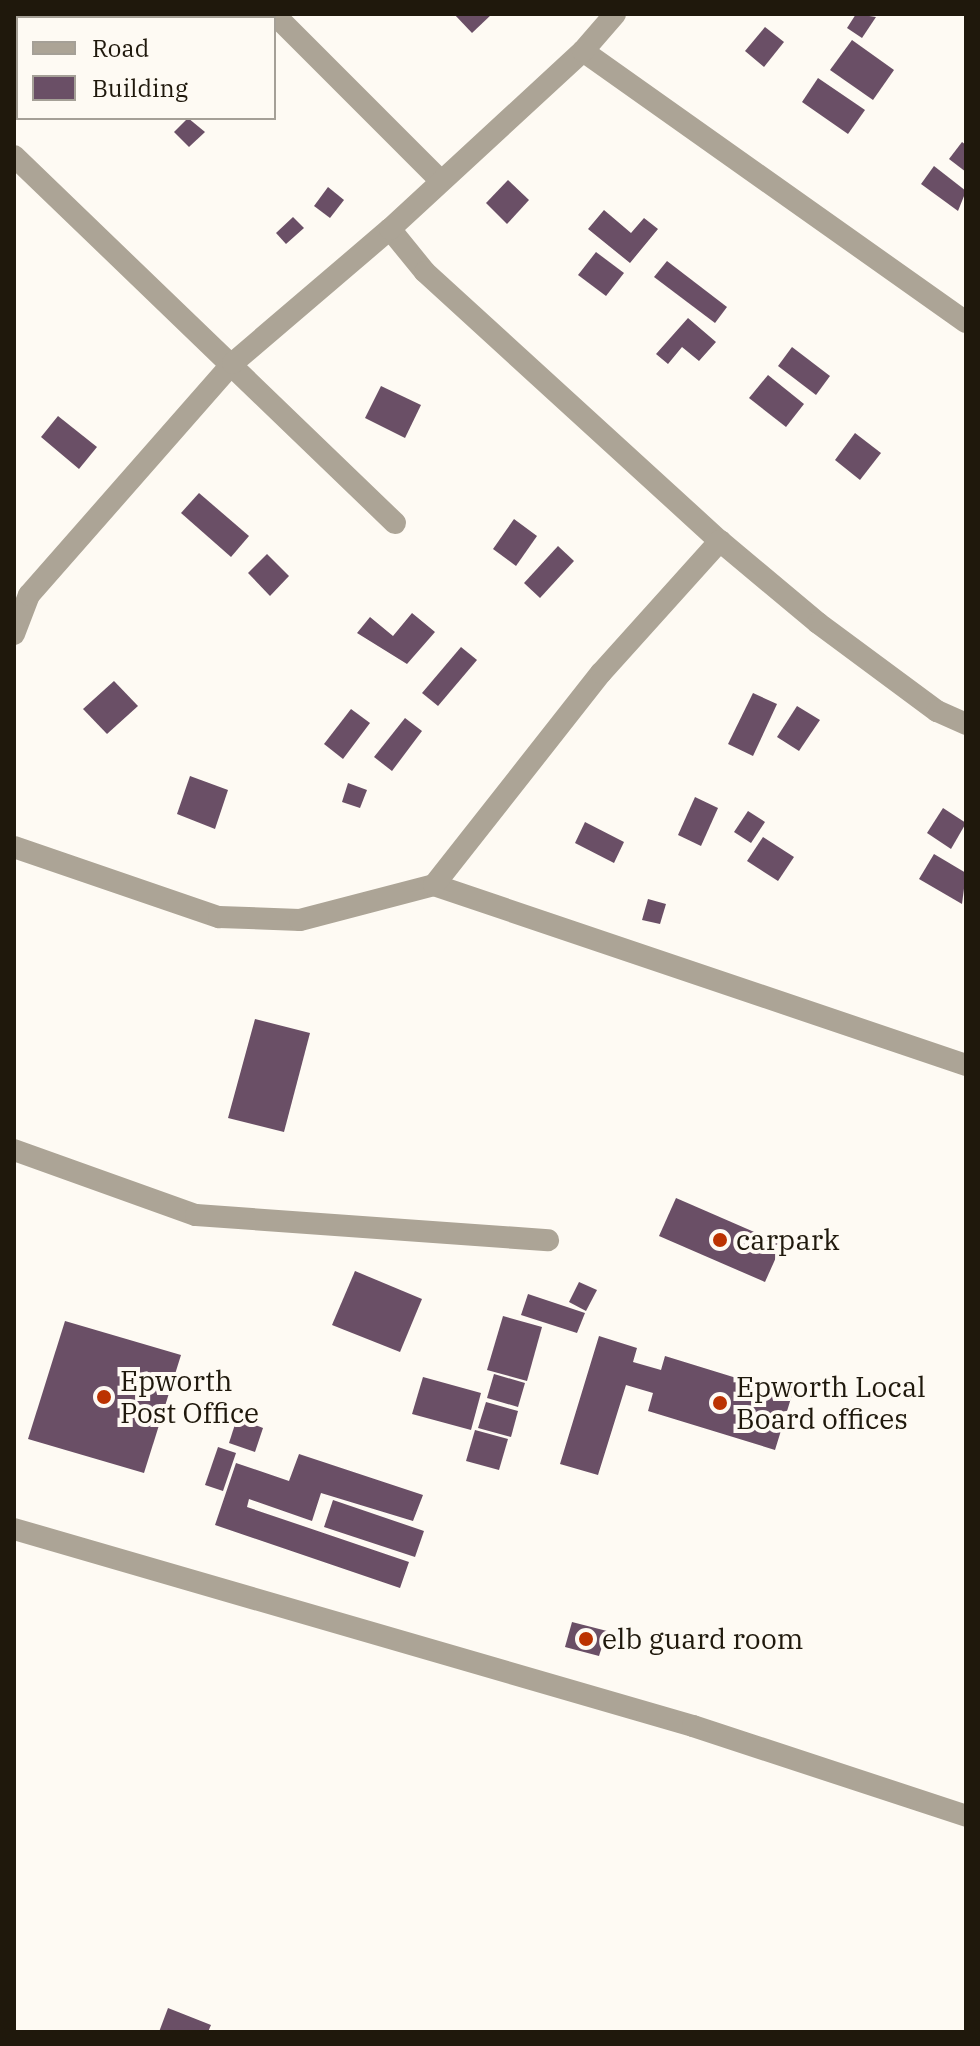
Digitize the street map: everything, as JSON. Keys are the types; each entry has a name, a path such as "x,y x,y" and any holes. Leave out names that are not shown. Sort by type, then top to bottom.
{"street":[{"path":"274,14 440,180"},
{"path":"14,634 22,590 233,363 390,229 583,51 615,14"},
{"path":"583,51 966,322"},
{"path":"14,156 233,363 395,523"},
{"path":"390,229 425,272 720,541 818,623 937,711 966,724"},
{"path":"434,885 601,673 720,541"},
{"path":"14,847 219,917 300,920 434,885 966,1065"},
{"path":"14,1150 196,1215 548,1240"},
{"path":"14,1529 693,1726 966,1816"}],"building":[{"path":"20,14 96,16 22,16"},
{"path":"119,14 162,14 138,16 116,16"},
{"path":"454,14 492,14 472,33"},
{"path":"856,14 876,17 862,38 847,28"},
{"path":"765,27 784,42 764,67 745,51"},
{"path":"852,40 894,70 873,100 830,70"},
{"path":"818,78 865,110 848,134 802,102"},
{"path":"186,120 190,120 205,132 189,147 174,132"},
{"path":"962,142 966,145 966,172 949,159"},
{"path":"934,166 966,191 958,211 921,184"},
{"path":"508,180 529,200 507,224 486,203"},
{"path":"328,187 344,200 330,218 314,206"},
{"path":"604,210 631,233 644,218 658,229 630,263 588,229"},
{"path":"293,217 304,228 286,244 276,233"},
{"path":"596,252 624,273 606,296 578,275"},
{"path":"667,261 727,307 715,323 654,277"},
{"path":"688,318 716,342 699,361 682,347 668,364 656,354"},
{"path":"792,347 830,376 816,395 778,366"},
{"path":"768,375 804,404 786,427 749,398"},
{"path":"381,386 421,405 405,438 365,418"},
{"path":"58,416 97,447 79,469 41,437"},
{"path":"855,433 881,453 860,480 835,460"},
{"path":"199,493 249,536 231,557 181,513"},
{"path":"514,519 537,536 516,566 493,549"},
{"path":"558,546 574,561 540,598 524,583"},
{"path":"267,554 289,576 270,596 248,573"},
{"path":"412,613 435,632 407,664 357,633 370,617 393,636"},
{"path":"461,647 477,660 438,706 422,693"},
{"path":"114,681 138,706 107,734 83,709"},
{"path":"753,693 777,704 753,756 728,744"},
{"path":"797,706 820,720 799,751 777,737"},
{"path":"351,709 370,723 343,759 324,744"},
{"path":"405,718 422,731 392,771 374,757"},
{"path":"190,776 228,790 215,829 177,814"},
{"path":"348,783 367,790 360,808 342,802"},
{"path":"695,797 718,808 701,846 678,835"},
{"path":"943,808 966,823 951,849 927,833"},
{"path":"748,811 765,822 751,843 734,832"},
{"path":"585,822 624,842 614,863 575,843"},
{"path":"763,837 794,857 778,881 747,861"},
{"path":"934,854 966,873 962,904 919,879"},
{"path":"648,899 666,904 660,924 642,920"},
{"path":"255,1019 310,1033 284,1132 228,1118"},
{"name":"carpark","path":"676,1198 782,1244 765,1282 659,1236"},
{"path":"355,1271 422,1299 400,1352 332,1325"},
{"path":"579,1282 597,1290 586,1311 569,1302"},
{"path":"528,1294 585,1313 577,1333 521,1315"},
{"path":"503,1316 542,1327 527,1381 487,1370"},
{"name":"Epworth Post Office","path":"65,1321 181,1355 144,1473 28,1439"},
{"name":"Epworth Local Board offices","path":"599,1336 637,1348 633,1362 661,1370 665,1356 792,1395 775,1450 648,1411 653,1393 626,1385 598,1475 560,1464"},
{"path":"494,1374 525,1383 518,1407 487,1398"},
{"path":"423,1377 481,1393 471,1430 412,1414"},
{"path":"486,1402 518,1411 511,1437 478,1428"},
{"path":"237,1418 263,1428 255,1452 229,1443"},
{"path":"475,1430 508,1439 499,1470 466,1461"},
{"path":"218,1447 236,1453 223,1491 205,1485"},
{"path":"299,1454 423,1495 413,1521 321,1493 312,1521 249,1499 247,1507 409,1562 400,1588 215,1525 236,1463 289,1481"},
{"path":"333,1500 424,1531 415,1557 324,1527"},
{"name":"elb guard room","path":"572,1622 607,1631 599,1656 565,1647"},
{"path":"168,2008 211,2025 208,2032 159,2032"}],"place":[{"name":"carpark","path":"720,1240"},
{"name":"Epworth Post Office","path":"104,1397"},
{"name":"Epworth Local Board offices","path":"720,1403"},
{"name":"elb guard room","path":"586,1639"}]}
